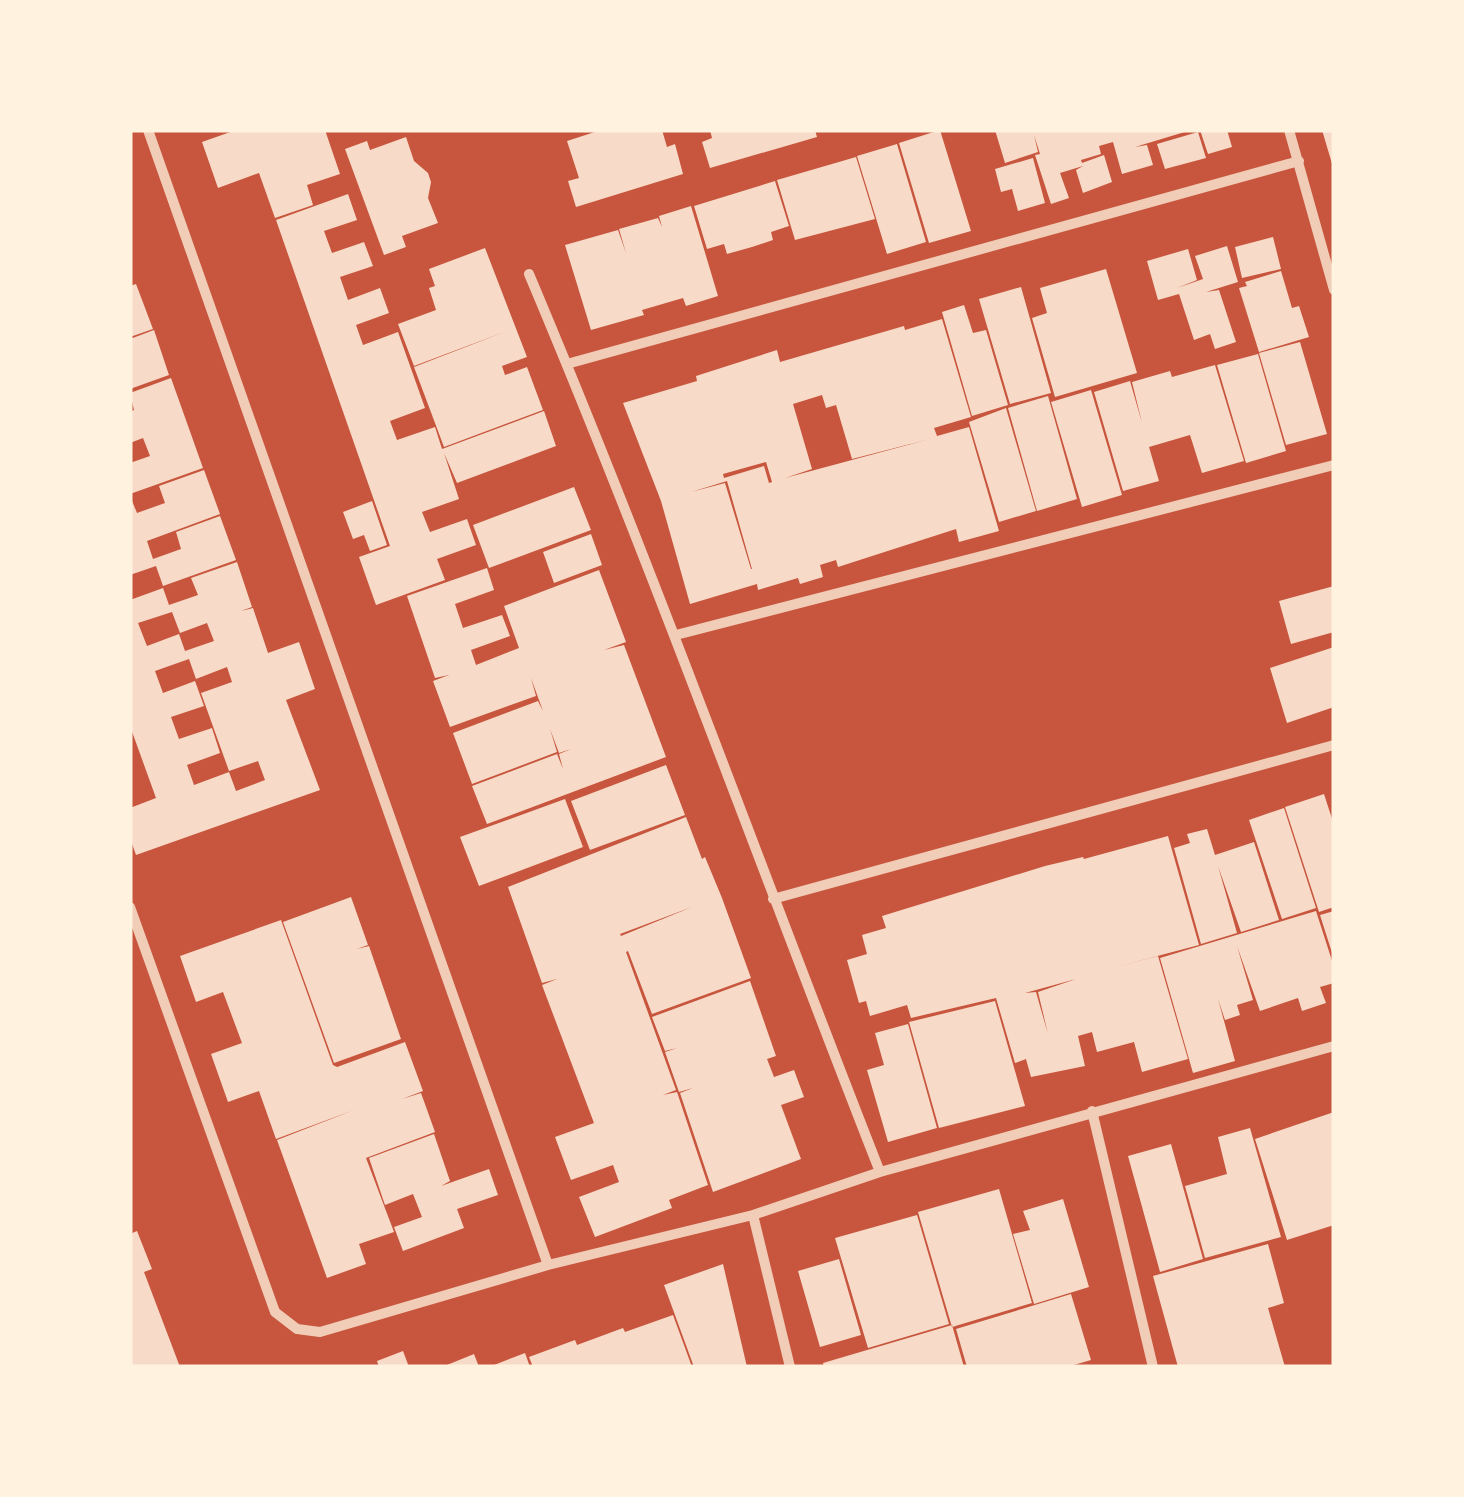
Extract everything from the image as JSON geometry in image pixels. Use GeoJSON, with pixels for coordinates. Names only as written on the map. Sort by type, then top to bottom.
{"type":"FeatureCollection","features":[{"type":"Feature","properties":{"kind":"street"},"geometry":{"type":"LineString","coordinates":[[148,130],[548,1264]]}},
{"type":"Feature","properties":{"kind":"street"},"geometry":{"type":"LineString","coordinates":[[1289,130],[1334,290]]}},
{"type":"Feature","properties":{"kind":"street"},"geometry":{"type":"LineString","coordinates":[[567,364],[1299,161]]}},
{"type":"Feature","properties":{"kind":"street"},"geometry":{"type":"LineString","coordinates":[[529,274],[676,635],[773,900],[880,1172]]}},
{"type":"Feature","properties":{"kind":"street"},"geometry":{"type":"LineString","coordinates":[[676,635],[1334,464]]}},
{"type":"Feature","properties":{"kind":"street"},"geometry":{"type":"LineString","coordinates":[[773,900],[1334,745]]}},
{"type":"Feature","properties":{"kind":"street"},"geometry":{"type":"LineString","coordinates":[[130,907],[275,1312],[298,1329],[320,1332],[548,1264],[753,1215],[880,1172],[1334,1046]]}},
{"type":"Feature","properties":{"kind":"street"},"geometry":{"type":"LineString","coordinates":[[1092,1111],[1154,1367]]}},
{"type":"Feature","properties":{"kind":"street"},"geometry":{"type":"LineString","coordinates":[[753,1215],[790,1367]]}},
{"type":"Feature","properties":{"kind":"building"},"geometry":{"type":"Polygon","coordinates":[[[236,130],[325,130],[340,174],[307,185],[313,205],[275,218],[259,173],[218,188],[202,142],[236,130]]]}},
{"type":"Feature","properties":{"kind":"building"},"geometry":{"type":"Polygon","coordinates":[[[601,130],[662,130],[667,147],[675,144],[683,174],[576,207],[568,181],[579,178],[567,141],[601,130]]]}},
{"type":"Feature","properties":{"kind":"building"},"geometry":{"type":"Polygon","coordinates":[[[710,130],[815,130],[817,137],[710,168],[702,142],[712,138],[710,130]]]}},
{"type":"Feature","properties":{"kind":"building"},"geometry":{"type":"Polygon","coordinates":[[[940,130],[971,231],[929,243],[899,143],[940,130]]]}},
{"type":"Feature","properties":{"kind":"building"},"geometry":{"type":"Polygon","coordinates":[[[995,130],[1188,131],[1135,147],[1147,145],[1153,165],[1122,174],[1113,142],[1099,146],[1101,154],[1081,160],[1082,163],[1104,155],[1112,182],[1083,193],[1076,170],[1083,166],[1060,173],[1069,198],[1051,204],[1035,155],[1040,154],[1034,135],[1038,152],[1005,163],[995,130]]]}},
{"type":"Feature","properties":{"kind":"building"},"geometry":{"type":"Polygon","coordinates":[[[1200,130],[1227,130],[1232,147],[1208,154],[1200,130]]]}},
{"type":"Feature","properties":{"kind":"building"},"geometry":{"type":"Polygon","coordinates":[[[1322,130],[1334,130],[1334,167],[1333,167],[1322,130]]]}},
{"type":"Feature","properties":{"kind":"building"},"geometry":{"type":"Polygon","coordinates":[[[1198,132],[1206,158],[1165,169],[1157,144],[1198,132]]]}},
{"type":"Feature","properties":{"kind":"building"},"geometry":{"type":"Polygon","coordinates":[[[406,137],[414,161],[428,173],[428,198],[438,223],[402,236],[406,247],[384,255],[345,149],[367,141],[370,150],[406,137]]]}},
{"type":"Feature","properties":{"kind":"building"},"geometry":{"type":"Polygon","coordinates":[[[897,144],[926,242],[887,254],[857,156],[897,144]]]}},
{"type":"Feature","properties":{"kind":"building"},"geometry":{"type":"Polygon","coordinates":[[[856,157],[875,219],[795,240],[777,180],[856,157]]]}},
{"type":"Feature","properties":{"kind":"building"},"geometry":{"type":"Polygon","coordinates":[[[1033,158],[1045,203],[1018,211],[1012,189],[1001,192],[995,169],[1033,158]]]}},
{"type":"Feature","properties":{"kind":"building"},"geometry":{"type":"Polygon","coordinates":[[[775,181],[789,226],[771,232],[773,240],[752,247],[727,254],[724,244],[707,249],[694,206],[775,181]]]}},
{"type":"Feature","properties":{"kind":"building"},"geometry":{"type":"Polygon","coordinates":[[[348,194],[357,220],[324,231],[332,253],[364,242],[373,266],[340,277],[348,300],[380,288],[389,313],[356,325],[363,345],[398,332],[425,408],[390,421],[397,440],[435,427],[442,449],[544,411],[556,446],[457,483],[444,453],[459,499],[422,512],[430,532],[467,519],[476,545],[437,559],[445,580],[376,605],[359,557],[390,546],[276,220],[348,194]]]}},
{"type":"Feature","properties":{"kind":"building"},"geometry":{"type":"Polygon","coordinates":[[[691,206],[718,296],[686,306],[683,298],[642,310],[644,315],[591,330],[565,245],[618,230],[626,253],[619,229],[658,218],[662,227],[659,216],[691,206]]]}},
{"type":"Feature","properties":{"kind":"building"},"geometry":{"type":"Polygon","coordinates":[[[1273,237],[1281,269],[1242,278],[1235,247],[1273,237]]]}},
{"type":"Feature","properties":{"kind":"building"},"geometry":{"type":"Polygon","coordinates":[[[1227,246],[1238,282],[1206,292],[1219,290],[1236,342],[1215,349],[1210,334],[1194,340],[1179,294],[1158,300],[1147,261],[1188,249],[1197,280],[1177,288],[1203,279],[1195,256],[1227,246]]]}},
{"type":"Feature","properties":{"kind":"building"},"geometry":{"type":"Polygon","coordinates":[[[485,248],[527,357],[502,366],[505,375],[527,367],[543,410],[444,447],[414,367],[507,331],[414,366],[398,324],[436,310],[429,288],[435,286],[429,269],[485,248]]]}},
{"type":"Feature","properties":{"kind":"building"},"geometry":{"type":"Polygon","coordinates":[[[1106,269],[1137,373],[1055,397],[1032,318],[1047,313],[1040,288],[1106,269]]]}},
{"type":"Feature","properties":{"kind":"building"},"geometry":{"type":"Polygon","coordinates":[[[1281,271],[1292,308],[1299,306],[1309,337],[1259,352],[1239,288],[1247,286],[1245,282],[1281,271]]]}},
{"type":"Feature","properties":{"kind":"building"},"geometry":{"type":"Polygon","coordinates":[[[136,284],[153,329],[130,337],[130,286],[136,284]]]}},
{"type":"Feature","properties":{"kind":"building"},"geometry":{"type":"Polygon","coordinates":[[[1021,287],[1051,393],[1010,404],[979,299],[1021,287]]]}},
{"type":"Feature","properties":{"kind":"building"},"geometry":{"type":"Polygon","coordinates":[[[964,305],[973,333],[986,330],[1008,405],[972,416],[942,312],[964,305]]]}},
{"type":"Feature","properties":{"kind":"building"},"geometry":{"type":"Polygon","coordinates":[[[942,319],[971,417],[934,428],[937,436],[969,427],[999,531],[959,542],[956,529],[838,567],[836,560],[820,565],[823,577],[800,584],[798,578],[758,590],[757,584],[690,604],[661,501],[623,403],[697,381],[696,376],[777,350],[780,362],[904,326],[905,330],[942,319]],[[822,395],[793,404],[812,469],[785,478],[930,439],[852,459],[836,405],[826,408],[822,395]],[[766,462],[723,474],[724,478],[764,466],[769,483],[772,482],[766,462]],[[727,481],[691,492],[725,483],[752,569],[727,481]]]}},
{"type":"Feature","properties":{"kind":"building"},"geometry":{"type":"Polygon","coordinates":[[[154,330],[169,375],[130,389],[130,339],[154,330]]]}},
{"type":"Feature","properties":{"kind":"building"},"geometry":{"type":"Polygon","coordinates":[[[1300,342],[1327,434],[1286,445],[1259,353],[1300,342]]]}},
{"type":"Feature","properties":{"kind":"building"},"geometry":{"type":"Polygon","coordinates":[[[1258,354],[1286,451],[1246,463],[1217,365],[1258,354]]]}},
{"type":"Feature","properties":{"kind":"building"},"geometry":{"type":"Polygon","coordinates":[[[1215,365],[1244,461],[1202,473],[1190,435],[1149,447],[1159,481],[1123,491],[1094,392],[1130,381],[1142,423],[1132,382],[1170,371],[1172,377],[1215,365]]]}},
{"type":"Feature","properties":{"kind":"building"},"geometry":{"type":"Polygon","coordinates":[[[171,378],[203,468],[130,494],[130,463],[150,456],[143,438],[130,443],[130,412],[134,410],[130,393],[171,378]]]}},
{"type":"Feature","properties":{"kind":"building"},"geometry":{"type":"Polygon","coordinates":[[[1091,390],[1122,495],[1082,507],[1051,402],[1091,390]]]}},
{"type":"Feature","properties":{"kind":"building"},"geometry":{"type":"Polygon","coordinates":[[[1048,396],[1077,499],[1037,511],[1008,408],[1048,396]]]}},
{"type":"Feature","properties":{"kind":"building"},"geometry":{"type":"Polygon","coordinates":[[[1006,408],[1036,511],[999,522],[969,422],[1006,408]]]}},
{"type":"Feature","properties":{"kind":"building"},"geometry":{"type":"Polygon","coordinates":[[[204,470],[220,514],[147,541],[153,559],[181,549],[176,532],[220,516],[236,560],[163,586],[156,566],[130,575],[130,496],[137,513],[165,503],[159,486],[204,470]]]}},
{"type":"Feature","properties":{"kind":"building"},"geometry":{"type":"Polygon","coordinates":[[[574,487],[591,530],[489,568],[473,525],[574,487]]]}},
{"type":"Feature","properties":{"kind":"building"},"geometry":{"type":"Polygon","coordinates":[[[372,501],[387,545],[370,551],[364,535],[353,539],[343,512],[372,501]]]}},
{"type":"Feature","properties":{"kind":"building"},"geometry":{"type":"Polygon","coordinates":[[[591,534],[602,565],[554,583],[543,552],[591,534]]]}},
{"type":"Feature","properties":{"kind":"building"},"geometry":{"type":"Polygon","coordinates":[[[237,562],[252,607],[241,611],[253,608],[268,653],[299,642],[315,689],[286,700],[320,790],[136,855],[130,838],[130,808],[156,798],[130,726],[130,600],[163,588],[169,605],[198,595],[191,578],[237,562]],[[172,612],[138,623],[147,646],[179,634],[185,651],[214,641],[207,623],[180,633],[172,612]],[[189,659],[155,671],[163,693],[195,681],[204,706],[171,717],[179,739],[212,728],[220,753],[187,765],[194,785],[229,772],[236,791],[265,780],[258,761],[229,771],[201,693],[232,682],[227,667],[196,679],[189,659]]]}},
{"type":"Feature","properties":{"kind":"building"},"geometry":{"type":"Polygon","coordinates":[[[487,568],[494,590],[455,604],[463,628],[502,615],[510,636],[471,650],[476,665],[519,648],[504,606],[599,570],[626,642],[604,650],[624,645],[666,757],[487,824],[472,786],[557,754],[563,769],[559,754],[571,749],[559,753],[550,729],[557,752],[472,784],[453,733],[538,701],[543,711],[531,678],[536,696],[450,727],[433,681],[449,675],[435,678],[407,596],[487,568]]]}},
{"type":"Feature","properties":{"kind":"building"},"geometry":{"type":"Polygon","coordinates":[[[1334,586],[1334,632],[1291,644],[1279,601],[1334,586]]]}},
{"type":"Feature","properties":{"kind":"building"},"geometry":{"type":"Polygon","coordinates":[[[1334,647],[1334,707],[1287,723],[1270,668],[1334,647]]]}},
{"type":"Feature","properties":{"kind":"building"},"geometry":{"type":"Polygon","coordinates":[[[666,765],[685,815],[590,850],[571,801],[666,765]]]}},
{"type":"Feature","properties":{"kind":"building"},"geometry":{"type":"Polygon","coordinates":[[[1324,794],[1334,825],[1334,907],[1319,912],[1285,807],[1324,794]]]}},
{"type":"Feature","properties":{"kind":"building"},"geometry":{"type":"Polygon","coordinates":[[[565,799],[583,847],[479,886],[460,837],[565,799]]]}},
{"type":"Feature","properties":{"kind":"building"},"geometry":{"type":"Polygon","coordinates":[[[1284,808],[1316,908],[1282,919],[1249,820],[1284,808]]]}},
{"type":"Feature","properties":{"kind":"building"},"geometry":{"type":"Polygon","coordinates":[[[686,817],[722,898],[751,978],[652,1014],[626,952],[676,1090],[663,1095],[677,1092],[708,1185],[669,1200],[672,1208],[595,1237],[579,1197],[619,1182],[613,1165],[571,1180],[555,1137],[594,1123],[542,985],[557,979],[542,983],[508,887],[686,817]],[[692,907],[620,934],[621,936],[692,907]]]}},
{"type":"Feature","properties":{"kind":"building"},"geometry":{"type":"Polygon","coordinates":[[[1207,829],[1215,855],[1254,842],[1279,920],[1241,932],[1218,866],[1237,933],[1201,944],[1174,848],[1190,843],[1187,834],[1207,829]]]}},
{"type":"Feature","properties":{"kind":"building"},"geometry":{"type":"Polygon","coordinates":[[[1168,836],[1199,945],[1112,968],[1158,956],[1188,1059],[1142,1072],[1134,1042],[1097,1052],[1092,1032],[1078,1036],[1085,1066],[1031,1077],[1026,1059],[1015,1063],[996,998],[911,1018],[907,1005],[870,1016],[866,1001],[859,1003],[847,960],[867,954],[862,935],[886,928],[882,916],[1045,866],[1168,836]],[[1076,979],[1025,993],[1036,992],[1048,1034],[1038,992],[1076,979]]]}},
{"type":"Feature","properties":{"kind":"building"},"geometry":{"type":"Polygon","coordinates":[[[351,897],[368,945],[357,949],[369,946],[401,1039],[334,1063],[283,922],[351,897]]]}},
{"type":"Feature","properties":{"kind":"building"},"geometry":{"type":"Polygon","coordinates":[[[1316,911],[1334,967],[1334,983],[1320,987],[1326,1003],[1302,1011],[1298,998],[1260,1011],[1237,946],[1253,1000],[1237,1005],[1240,1015],[1225,1020],[1218,999],[1235,1061],[1193,1073],[1160,958],[1316,911]]]}},
{"type":"Feature","properties":{"kind":"building"},"geometry":{"type":"Polygon","coordinates":[[[1334,911],[1334,956],[1333,956],[1320,915],[1334,911]]]}},
{"type":"Feature","properties":{"kind":"building"},"geometry":{"type":"Polygon","coordinates":[[[281,920],[333,1065],[337,1067],[405,1042],[423,1091],[402,1099],[421,1093],[435,1132],[366,1158],[394,1232],[359,1244],[366,1264],[327,1278],[277,1140],[354,1110],[276,1139],[259,1091],[228,1102],[211,1054],[242,1043],[223,992],[196,1002],[180,956],[281,920]]]}},
{"type":"Feature","properties":{"kind":"building"},"geometry":{"type":"Polygon","coordinates":[[[750,981],[776,1056],[767,1059],[774,1077],[794,1070],[804,1097],[781,1105],[801,1159],[713,1192],[680,1093],[693,1088],[679,1092],[665,1052],[677,1048],[665,1051],[652,1017],[750,981]]]}},
{"type":"Feature","properties":{"kind":"building"},"geometry":{"type":"Polygon","coordinates":[[[995,1001],[1025,1106],[939,1128],[909,1022],[995,1001]]]}},
{"type":"Feature","properties":{"kind":"building"},"geometry":{"type":"Polygon","coordinates":[[[908,1024],[937,1128],[888,1142],[867,1070],[884,1065],[875,1033],[908,1024]]]}},
{"type":"Feature","properties":{"kind":"building"},"geometry":{"type":"Polygon","coordinates":[[[1334,1112],[1334,1225],[1287,1240],[1255,1139],[1334,1112]]]}},
{"type":"Feature","properties":{"kind":"building"},"geometry":{"type":"Polygon","coordinates":[[[1250,1128],[1281,1237],[1205,1258],[1185,1186],[1227,1174],[1218,1137],[1250,1128]]]}},
{"type":"Feature","properties":{"kind":"building"},"geometry":{"type":"Polygon","coordinates":[[[434,1134],[450,1181],[441,1186],[489,1169],[498,1195],[457,1209],[464,1228],[403,1251],[394,1227],[422,1217],[413,1194],[385,1205],[369,1158],[434,1134]]]}},
{"type":"Feature","properties":{"kind":"building"},"geometry":{"type":"Polygon","coordinates":[[[1171,1144],[1203,1259],[1160,1272],[1128,1156],[1171,1144]]]}},
{"type":"Feature","properties":{"kind":"building"},"geometry":{"type":"Polygon","coordinates":[[[999,1189],[1032,1303],[952,1327],[918,1212],[999,1189]]]}},
{"type":"Feature","properties":{"kind":"building"},"geometry":{"type":"Polygon","coordinates":[[[1063,1199],[1089,1287],[1034,1304],[1013,1234],[1030,1230],[1023,1211],[1063,1199]]]}},
{"type":"Feature","properties":{"kind":"building"},"geometry":{"type":"Polygon","coordinates":[[[917,1215],[949,1324],[868,1348],[835,1238],[917,1215]]]}},
{"type":"Feature","properties":{"kind":"building"},"geometry":{"type":"Polygon","coordinates":[[[137,1231],[152,1269],[144,1272],[180,1367],[130,1367],[130,1234],[137,1231]]]}},
{"type":"Feature","properties":{"kind":"building"},"geometry":{"type":"Polygon","coordinates":[[[1268,1244],[1284,1303],[1268,1308],[1285,1367],[1178,1367],[1153,1276],[1268,1244]]]}},
{"type":"Feature","properties":{"kind":"building"},"geometry":{"type":"Polygon","coordinates":[[[839,1259],[861,1335],[820,1347],[798,1271],[839,1259]]]}},
{"type":"Feature","properties":{"kind":"building"},"geometry":{"type":"Polygon","coordinates":[[[723,1264],[747,1367],[694,1367],[664,1285],[723,1264]]]}},
{"type":"Feature","properties":{"kind":"building"},"geometry":{"type":"Polygon","coordinates":[[[1071,1294],[1091,1360],[1067,1367],[967,1367],[956,1329],[1071,1294]]]}},
{"type":"Feature","properties":{"kind":"building"},"geometry":{"type":"Polygon","coordinates":[[[673,1315],[692,1367],[533,1367],[529,1357],[575,1340],[577,1345],[673,1315]]]}},
{"type":"Feature","properties":{"kind":"building"},"geometry":{"type":"Polygon","coordinates":[[[952,1325],[964,1367],[824,1367],[823,1363],[952,1325]]]}},
{"type":"Feature","properties":{"kind":"building"},"geometry":{"type":"Polygon","coordinates":[[[403,1351],[409,1367],[379,1367],[377,1361],[403,1351]]]}},
{"type":"Feature","properties":{"kind":"building"},"geometry":{"type":"Polygon","coordinates":[[[525,1353],[530,1367],[489,1367],[525,1353]]]}},
{"type":"Feature","properties":{"kind":"building"},"geometry":{"type":"Polygon","coordinates":[[[474,1354],[479,1367],[442,1367],[474,1354]]]}}]}
